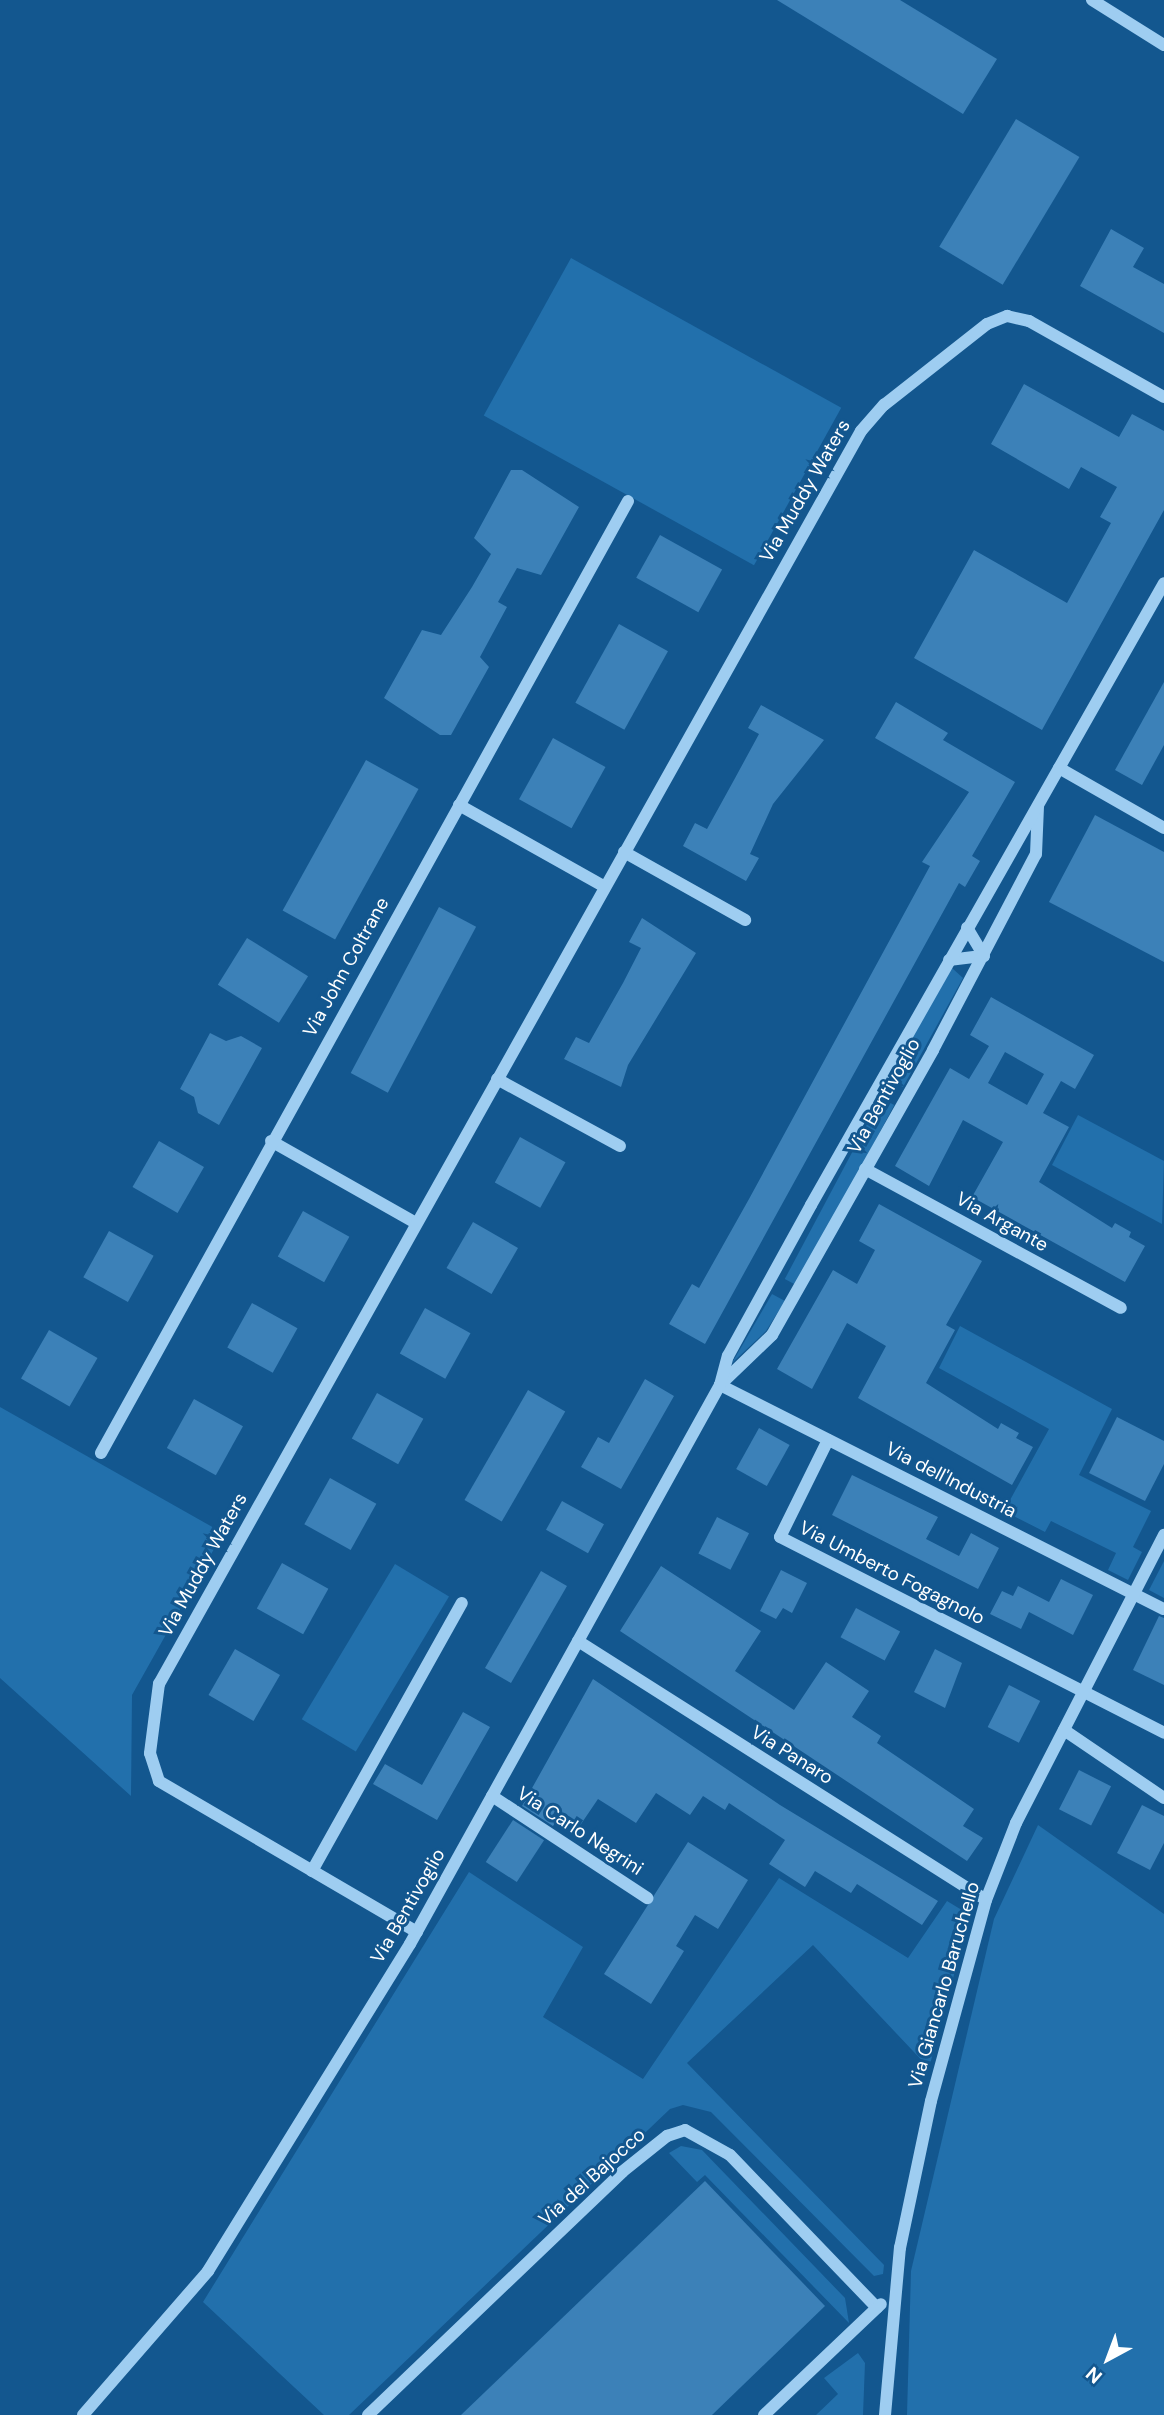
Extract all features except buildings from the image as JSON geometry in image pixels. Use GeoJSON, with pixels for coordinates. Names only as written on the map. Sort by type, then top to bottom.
{"type":"FeatureCollection","features":[{"type":"Feature","properties":{"kind":"street"},"geometry":{"type":"LineString","coordinates":[[1092,0],[1164,45]]}},
{"type":"Feature","properties":{"kind":"street","name":"Via Muddy Waters"},"geometry":{"type":"LineString","coordinates":[[417,1932],[159,1781],[150,1753],[154,1703],[416,1223],[848,453],[884,405],[987,324],[1007,316],[1029,321],[1164,397]]}},
{"type":"Feature","properties":{"kind":"street","name":"Via John Coltrane"},"geometry":{"type":"LineString","coordinates":[[101,1453],[628,502]]}},
{"type":"Feature","properties":{"kind":"street","name":"Via Bentivoglio"},"geometry":{"type":"LineString","coordinates":[[83,2415],[208,2271],[417,1932],[720,1385],[728,1356],[1164,583]]}},
{"type":"Feature","properties":{"kind":"street"},"geometry":{"type":"LineString","coordinates":[[1059,768],[1164,828]]}},
{"type":"Feature","properties":{"kind":"street"},"geometry":{"type":"LineString","coordinates":[[459,805],[605,887]]}},
{"type":"Feature","properties":{"kind":"street","name":"Via Bentivoglio"},"geometry":{"type":"LineString","coordinates":[[720,1385],[772,1335],[984,956],[1036,854],[1038,805]]}},
{"type":"Feature","properties":{"kind":"street"},"geometry":{"type":"LineString","coordinates":[[624,852],[745,920]]}},
{"type":"Feature","properties":{"kind":"street"},"geometry":{"type":"LineString","coordinates":[[949,960],[984,956],[967,928]]}},
{"type":"Feature","properties":{"kind":"street"},"geometry":{"type":"LineString","coordinates":[[497,1079],[620,1146]]}},
{"type":"Feature","properties":{"kind":"street"},"geometry":{"type":"LineString","coordinates":[[271,1142],[416,1223]]}},
{"type":"Feature","properties":{"kind":"street","name":"Via Argante"},"geometry":{"type":"LineString","coordinates":[[865,1169],[1121,1308]]}},
{"type":"Feature","properties":{"kind":"street","name":"Via dell'Industria"},"geometry":{"type":"LineString","coordinates":[[720,1385],[1164,1609]]}},
{"type":"Feature","properties":{"kind":"street","name":"Via Umberto Fogagnolo"},"geometry":{"type":"LineString","coordinates":[[828,1440],[780,1537],[1083,1692]]}},
{"type":"Feature","properties":{"kind":"street","name":"Via Giancarlo Baruchello"},"geometry":{"type":"LineString","coordinates":[[885,2415],[893,2292],[931,2101],[986,1900],[1016,1823],[1164,1535]]}},
{"type":"Feature","properties":{"kind":"street"},"geometry":{"type":"LineString","coordinates":[[312,1871],[462,1603]]}},
{"type":"Feature","properties":{"kind":"street","name":"Via Panaro"},"geometry":{"type":"LineString","coordinates":[[578,1642],[986,1900]]}},
{"type":"Feature","properties":{"kind":"street"},"geometry":{"type":"LineString","coordinates":[[1083,1692],[1164,1733]]}},
{"type":"Feature","properties":{"kind":"street"},"geometry":{"type":"LineString","coordinates":[[1064,1730],[1164,1798]]}},
{"type":"Feature","properties":{"kind":"street","name":"Via Carlo Negrini"},"geometry":{"type":"LineString","coordinates":[[492,1796],[648,1898]]}},
{"type":"Feature","properties":{"kind":"street","name":"Via del Bajocco"},"geometry":{"type":"LineString","coordinates":[[368,2415],[622,2172],[667,2136],[685,2130],[730,2155],[877,2308]]}},
{"type":"Feature","properties":{"kind":"street"},"geometry":{"type":"LineString","coordinates":[[764,2415],[893,2292]]}},
{"type":"Feature","properties":{"kind":"shaded area"},"geometry":{"type":"Polygon","coordinates":[[[571,258],[841,408],[754,565],[484,415],[571,258]]]}},
{"type":"Feature","properties":{"kind":"shaded area"},"geometry":{"type":"Polygon","coordinates":[[[952,968],[963,978],[903,1087],[888,1079],[952,968]]]}},
{"type":"Feature","properties":{"kind":"shaded area"},"geometry":{"type":"Polygon","coordinates":[[[881,1098],[894,1105],[798,1286],[785,1279],[881,1098]]]}},
{"type":"Feature","properties":{"kind":"shaded area"},"geometry":{"type":"Polygon","coordinates":[[[1078,1115],[1164,1161],[1162,1224],[1052,1165],[1078,1115]]]}},
{"type":"Feature","properties":{"kind":"shaded area"},"geometry":{"type":"Polygon","coordinates":[[[772,1294],[785,1301],[766,1331],[732,1363],[772,1294]]]}},
{"type":"Feature","properties":{"kind":"shaded area"},"geometry":{"type":"Polygon","coordinates":[[[960,1326],[1112,1409],[1079,1475],[1151,1511],[1133,1547],[1142,1552],[1128,1580],[1108,1570],[1116,1553],[1051,1521],[1045,1532],[1004,1511],[1049,1429],[939,1368],[960,1326]]]}},
{"type":"Feature","properties":{"kind":"shaded area"},"geometry":{"type":"Polygon","coordinates":[[[0,1407],[223,1533],[132,1695],[131,1796],[0,1678],[0,1407]]]}},
{"type":"Feature","properties":{"kind":"shaded area"},"geometry":{"type":"Polygon","coordinates":[[[1164,1561],[1164,1598],[1149,1590],[1164,1561]]]}},
{"type":"Feature","properties":{"kind":"shaded area"},"geometry":{"type":"Polygon","coordinates":[[[395,1564],[449,1596],[356,1752],[302,1719],[395,1564]]]}},
{"type":"Feature","properties":{"kind":"shaded area"},"geometry":{"type":"Polygon","coordinates":[[[1038,1825],[1164,1914],[1164,2415],[907,2415],[911,2271],[994,1919],[1038,1825]]]}},
{"type":"Feature","properties":{"kind":"shaded area"},"geometry":{"type":"Polygon","coordinates":[[[469,1872],[583,1947],[543,2017],[643,2079],[779,1878],[908,1958],[947,1901],[970,1915],[929,2068],[813,1945],[687,2063],[884,2265],[883,2274],[874,2276],[711,2112],[683,2105],[670,2109],[349,2415],[324,2415],[203,2302],[469,1872]]]}},
{"type":"Feature","properties":{"kind":"shaded area"},"geometry":{"type":"Polygon","coordinates":[[[681,2146],[702,2150],[845,2298],[849,2323],[705,2175],[697,2182],[669,2153],[681,2146]]]}},
{"type":"Feature","properties":{"kind":"shaded area"},"geometry":{"type":"Polygon","coordinates":[[[858,2353],[865,2363],[863,2415],[816,2415],[838,2394],[824,2378],[858,2353]]]}}]}
